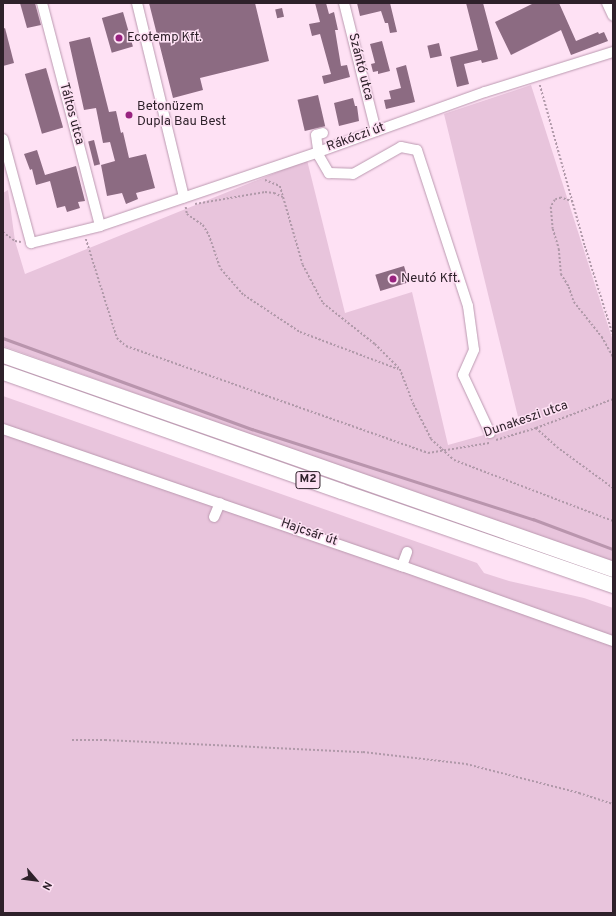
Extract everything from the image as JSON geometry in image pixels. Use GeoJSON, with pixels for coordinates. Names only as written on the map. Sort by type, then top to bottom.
{"type":"FeatureCollection","features":[{"type":"Feature","properties":{"kind":"highway","name":"M2"},"geometry":{"type":"LineString","coordinates":[[3,355],[613,569]]}},
{"type":"Feature","properties":{"kind":"highway","name":"M2"},"geometry":{"type":"LineString","coordinates":[[3,372],[613,585]]}},
{"type":"Feature","properties":{"kind":"street","name":"Táltos utca"},"geometry":{"type":"LineString","coordinates":[[42,3],[100,226]]}},
{"type":"Feature","properties":{"kind":"street"},"geometry":{"type":"LineString","coordinates":[[137,3],[185,200]]}},
{"type":"Feature","properties":{"kind":"street","name":"Szántó utca"},"geometry":{"type":"LineString","coordinates":[[344,3],[376,131]]}},
{"type":"Feature","properties":{"kind":"street"},"geometry":{"type":"LineString","coordinates":[[607,3],[613,16]]}},
{"type":"Feature","properties":{"kind":"street","name":"Rákóczi út"},"geometry":{"type":"LineString","coordinates":[[31,243],[100,226],[185,200],[250,175],[538,74],[613,52]]}},
{"type":"Feature","properties":{"kind":"street"},"geometry":{"type":"LineString","coordinates":[[323,133],[316,135],[319,144],[318,152],[329,173],[353,174],[401,147],[417,150],[468,306],[474,350],[463,375],[490,433]]}},
{"type":"Feature","properties":{"kind":"street"},"geometry":{"type":"LineString","coordinates":[[3,139],[31,243]]}},
{"type":"Feature","properties":{"kind":"street","name":"Hajcsár út"},"geometry":{"type":"LineString","coordinates":[[3,429],[402,566],[613,641]]}},
{"type":"Feature","properties":{"kind":"street"},"geometry":{"type":"LineString","coordinates":[[214,517],[220,503]]}},
{"type":"Feature","properties":{"kind":"street"},"geometry":{"type":"LineString","coordinates":[[402,566],[407,552]]}},
{"type":"Feature","properties":{"kind":"path"},"geometry":{"type":"LineString","coordinates":[[538,74],[570,194],[613,335]]}},
{"type":"Feature","properties":{"kind":"path"},"geometry":{"type":"LineString","coordinates":[[250,175],[280,186],[303,264],[323,303],[342,320],[375,344],[400,369],[414,405],[431,438],[442,449],[454,460],[613,521]]}},
{"type":"Feature","properties":{"kind":"path"},"geometry":{"type":"LineString","coordinates":[[185,200],[192,205],[265,192],[274,193],[284,197]]}},
{"type":"Feature","properties":{"kind":"path"},"geometry":{"type":"LineString","coordinates":[[573,202],[561,198],[555,200],[551,207],[553,229],[559,248],[561,274],[569,287],[574,302],[602,337],[613,358]]}},
{"type":"Feature","properties":{"kind":"path"},"geometry":{"type":"LineString","coordinates":[[185,200],[187,214],[203,225],[209,235],[222,269],[244,295],[300,332],[400,369]]}},
{"type":"Feature","properties":{"kind":"path","name":"Dunakeszi utca"},"geometry":{"type":"LineString","coordinates":[[83,230],[117,338],[126,346],[428,453],[442,449],[480,445],[536,428],[613,399]]}},
{"type":"Feature","properties":{"kind":"path"},"geometry":{"type":"LineString","coordinates":[[3,232],[15,241],[31,243]]}},
{"type":"Feature","properties":{"kind":"path"},"geometry":{"type":"LineString","coordinates":[[536,428],[557,446],[613,488]]}},
{"type":"Feature","properties":{"kind":"path"},"geometry":{"type":"LineString","coordinates":[[72,740],[105,740],[363,752],[442,761],[474,766],[579,793],[613,804]]}},
{"type":"Feature","properties":{"kind":"shaded area"},"geometry":{"type":"Polygon","coordinates":[[[531,85],[613,341],[613,564],[3,346],[3,193],[8,190],[15,241],[25,274],[307,160],[345,313],[412,292],[448,445],[520,425],[444,114],[531,85]]]}},
{"type":"Feature","properties":{"kind":"shaded area"},"geometry":{"type":"Polygon","coordinates":[[[3,396],[477,563],[484,573],[509,581],[584,598],[613,608],[613,913],[3,913],[3,396]]]}},
{"type":"Feature","properties":{"kind":"building"},"geometry":{"type":"Polygon","coordinates":[[[20,3],[35,3],[41,25],[27,28],[20,3]]]}},
{"type":"Feature","properties":{"kind":"building"},"geometry":{"type":"Polygon","coordinates":[[[149,3],[255,3],[269,61],[200,78],[203,90],[173,98],[149,3]]]}},
{"type":"Feature","properties":{"kind":"building"},"geometry":{"type":"Polygon","coordinates":[[[315,3],[326,3],[329,14],[334,12],[338,30],[335,30],[341,66],[347,65],[350,77],[324,84],[322,76],[331,74],[320,34],[312,36],[309,24],[320,22],[315,3]]]}},
{"type":"Feature","properties":{"kind":"building"},"geometry":{"type":"Polygon","coordinates":[[[357,3],[390,3],[397,32],[390,33],[388,23],[385,23],[381,11],[360,16],[357,3]]]}},
{"type":"Feature","properties":{"kind":"building"},"geometry":{"type":"Polygon","coordinates":[[[466,3],[483,3],[498,59],[482,63],[481,60],[464,64],[469,84],[457,87],[450,57],[478,50],[466,3]]]}},
{"type":"Feature","properties":{"kind":"building"},"geometry":{"type":"Polygon","coordinates":[[[534,3],[559,3],[576,41],[598,32],[599,34],[604,32],[608,41],[571,55],[561,30],[511,55],[495,22],[534,3]]]}},
{"type":"Feature","properties":{"kind":"building"},"geometry":{"type":"Polygon","coordinates":[[[282,8],[284,17],[277,18],[275,10],[282,8]]]}},
{"type":"Feature","properties":{"kind":"building"},"geometry":{"type":"Polygon","coordinates":[[[123,12],[133,47],[112,53],[102,18],[123,12]]]}},
{"type":"Feature","properties":{"kind":"building"},"geometry":{"type":"Polygon","coordinates":[[[5,28],[14,63],[3,66],[3,29],[5,28]]]}},
{"type":"Feature","properties":{"kind":"building"},"geometry":{"type":"Polygon","coordinates":[[[90,37],[109,112],[116,111],[129,158],[146,154],[155,188],[136,193],[138,199],[126,204],[122,193],[107,196],[101,165],[115,161],[110,142],[103,143],[96,108],[84,110],[69,42],[90,37]]]}},
{"type":"Feature","properties":{"kind":"building"},"geometry":{"type":"Polygon","coordinates":[[[382,41],[390,71],[378,74],[378,71],[373,72],[371,64],[375,63],[370,44],[382,41]]]}},
{"type":"Feature","properties":{"kind":"building"},"geometry":{"type":"Polygon","coordinates":[[[439,43],[442,56],[430,58],[427,46],[439,43]]]}},
{"type":"Feature","properties":{"kind":"building"},"geometry":{"type":"Polygon","coordinates":[[[406,65],[415,102],[386,109],[384,100],[391,99],[389,91],[401,88],[396,68],[406,65]]]}},
{"type":"Feature","properties":{"kind":"building"},"geometry":{"type":"Polygon","coordinates":[[[46,68],[63,128],[42,134],[25,74],[46,68]]]}},
{"type":"Feature","properties":{"kind":"building"},"geometry":{"type":"Polygon","coordinates":[[[318,95],[325,126],[305,131],[298,100],[318,95]]]}},
{"type":"Feature","properties":{"kind":"building"},"geometry":{"type":"Polygon","coordinates":[[[353,98],[355,106],[357,106],[359,121],[339,126],[334,103],[353,98]]]}},
{"type":"Feature","properties":{"kind":"building"},"geometry":{"type":"Polygon","coordinates":[[[94,140],[100,164],[94,166],[88,141],[94,140]]]}},
{"type":"Feature","properties":{"kind":"building"},"geometry":{"type":"Polygon","coordinates":[[[37,150],[45,175],[76,166],[85,201],[78,202],[80,208],[67,212],[65,206],[57,208],[50,181],[36,185],[32,169],[30,170],[24,154],[37,150]]]}},
{"type":"Feature","properties":{"kind":"building","name":"Neutó Kft."},"geometry":{"type":"Polygon","coordinates":[[[404,266],[409,282],[380,291],[375,275],[404,266]]]}},
{"type":"Feature","properties":{"kind":"waterway"},"geometry":{"type":"LineString","coordinates":[[3,338],[252,429],[533,519],[613,549]]}},
{"type":"Feature","properties":{"kind":"place","name":"Ecotemp Kft."},"geometry":{"type":"Point","coordinates":[119,38]}},
{"type":"Feature","properties":{"kind":"place","name":"Betonüzem Dupla Bau Best"},"geometry":{"type":"Point","coordinates":[129,115]}},
{"type":"Feature","properties":{"kind":"place","name":"Neutó Kft."},"geometry":{"type":"Point","coordinates":[393,279]}}]}
